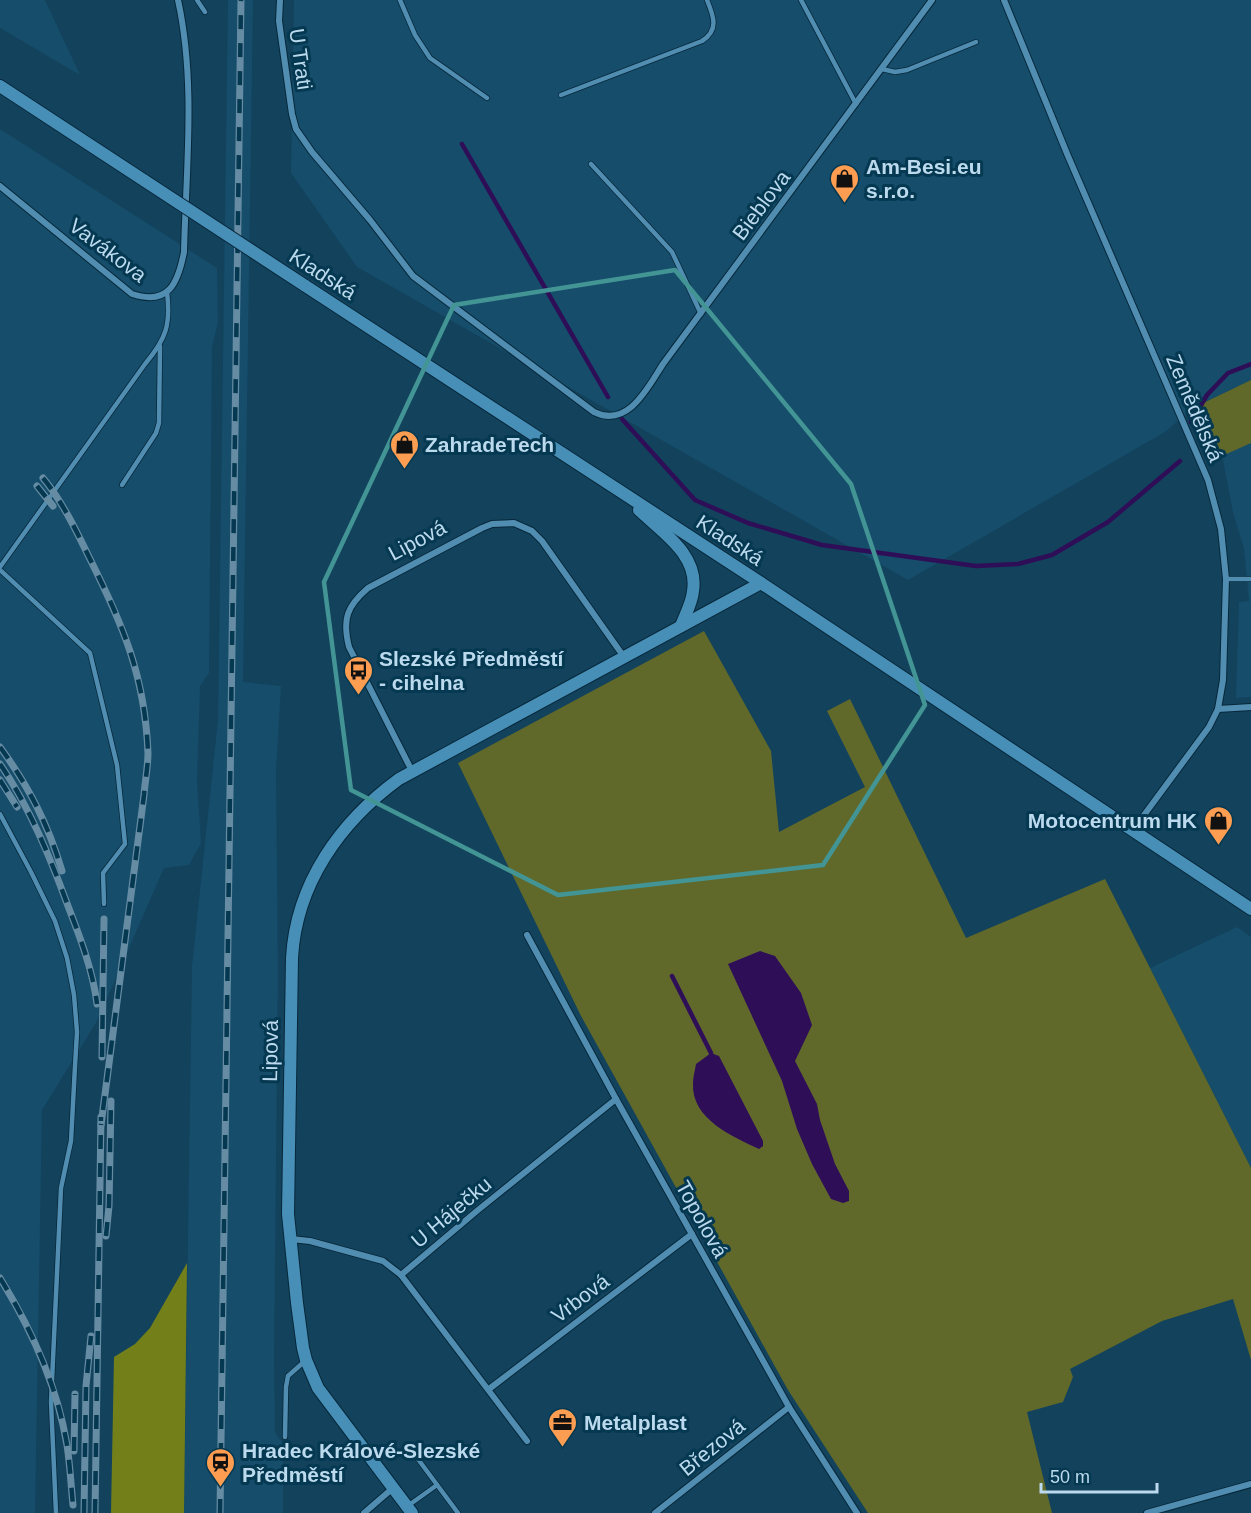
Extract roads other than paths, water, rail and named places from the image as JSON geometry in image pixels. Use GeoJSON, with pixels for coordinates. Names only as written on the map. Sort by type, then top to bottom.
{"type":"FeatureCollection","features":[{"type":"Feature","properties":{"kind":"main road","name":"Kladská"},"geometry":{"type":"LineString","coordinates":[[0,86],[761,583],[1251,909]]}},
{"type":"Feature","properties":{"kind":"main road"},"geometry":{"type":"LineString","coordinates":[[615,488],[688,559],[692,566],[694,590],[681,626]]}},
{"type":"Feature","properties":{"kind":"main road","name":"Lipová"},"geometry":{"type":"LineString","coordinates":[[410,1510],[326,1400],[311,1375],[301,1336],[290,1239],[288,1190],[292,945],[298,915],[315,872],[335,840],[385,789],[412,771],[761,583]]}},
{"type":"Feature","properties":{"kind":"street","name":"Vavákova"},"geometry":{"type":"LineString","coordinates":[[0,186],[132,294],[159,296],[174,285],[181,269],[184,252],[189,93],[187,54],[178,0]]}},
{"type":"Feature","properties":{"kind":"street","name":"U Trati"},"geometry":{"type":"LineString","coordinates":[[280,0],[279,21],[293,122],[312,152],[370,220],[413,276],[594,412],[607,416]]}},
{"type":"Feature","properties":{"kind":"street","name":"Bieblova"},"geometry":{"type":"LineString","coordinates":[[607,416],[624,411],[644,396],[663,364],[932,0]]}},
{"type":"Feature","properties":{"kind":"street","name":"Zemědělská"},"geometry":{"type":"LineString","coordinates":[[1004,0],[1073,167],[1208,480],[1221,529],[1226,579],[1223,680],[1218,709],[1209,727],[1133,830]]}},
{"type":"Feature","properties":{"kind":"street","name":"Lipová"},"geometry":{"type":"LineString","coordinates":[[412,771],[349,647],[346,634],[347,613],[357,598],[368,588],[482,528],[492,524],[514,523],[524,526],[542,541],[624,657]]}},
{"type":"Feature","properties":{"kind":"street"},"geometry":{"type":"LineString","coordinates":[[1218,709],[1251,707]]}},
{"type":"Feature","properties":{"kind":"street","name":"Topolová"},"geometry":{"type":"LineString","coordinates":[[527,934],[616,1099],[789,1407],[858,1513]]}},
{"type":"Feature","properties":{"kind":"street","name":"U Háječku"},"geometry":{"type":"LineString","coordinates":[[290,1239],[310,1241],[383,1261],[401,1275],[616,1099]]}},
{"type":"Feature","properties":{"kind":"street","name":"Vrbová"},"geometry":{"type":"LineString","coordinates":[[489,1389],[692,1234]]}},
{"type":"Feature","properties":{"kind":"street"},"geometry":{"type":"LineString","coordinates":[[401,1275],[528,1441]]}},
{"type":"Feature","properties":{"kind":"street","name":"Březová"},"geometry":{"type":"LineString","coordinates":[[655,1513],[789,1407]]}},
{"type":"Feature","properties":{"kind":"street"},"geometry":{"type":"LineString","coordinates":[[1148,1513],[1251,1484]]}},
{"type":"Feature","properties":{"kind":"street"},"geometry":{"type":"LineString","coordinates":[[364,1513],[393,1488]]}},
{"type":"Feature","properties":{"kind":"lane"},"geometry":{"type":"LineString","coordinates":[[197,0],[205,12]]}},
{"type":"Feature","properties":{"kind":"lane"},"geometry":{"type":"LineString","coordinates":[[400,0],[415,35],[430,58],[487,98]]}},
{"type":"Feature","properties":{"kind":"lane"},"geometry":{"type":"LineString","coordinates":[[561,95],[702,41],[714,29],[715,22],[707,0]]}},
{"type":"Feature","properties":{"kind":"lane"},"geometry":{"type":"LineString","coordinates":[[801,0],[856,104]]}},
{"type":"Feature","properties":{"kind":"lane"},"geometry":{"type":"LineString","coordinates":[[882,69],[895,72],[907,70],[976,42]]}},
{"type":"Feature","properties":{"kind":"lane"},"geometry":{"type":"LineString","coordinates":[[591,164],[672,252],[701,314]]}},
{"type":"Feature","properties":{"kind":"lane"},"geometry":{"type":"LineString","coordinates":[[104,904],[103,873],[125,844],[117,765],[90,653],[0,568],[160,346],[169,322],[167,292]]}},
{"type":"Feature","properties":{"kind":"lane"},"geometry":{"type":"LineString","coordinates":[[122,485],[156,433],[159,423],[160,346]]}},
{"type":"Feature","properties":{"kind":"lane"},"geometry":{"type":"LineString","coordinates":[[1226,579],[1251,579]]}},
{"type":"Feature","properties":{"kind":"lane"},"geometry":{"type":"LineString","coordinates":[[0,814],[32,872],[55,921],[67,958],[74,995],[77,1032],[71,1141],[61,1188],[51,1402],[56,1513]]}},
{"type":"Feature","properties":{"kind":"lane"},"geometry":{"type":"LineString","coordinates":[[285,1437],[288,1376],[306,1360]]}},
{"type":"Feature","properties":{"kind":"lane"},"geometry":{"type":"LineString","coordinates":[[409,1448],[458,1513]]}},
{"type":"Feature","properties":{"kind":"lane"},"geometry":{"type":"LineString","coordinates":[[410,1510],[437,1485]]}},
{"type":"Feature","properties":{"kind":"waterway"},"geometry":{"type":"LineString","coordinates":[[462,144],[608,397]]}},
{"type":"Feature","properties":{"kind":"waterway"},"geometry":{"type":"LineString","coordinates":[[1191,422],[1207,395],[1228,373],[1251,364]]}},
{"type":"Feature","properties":{"kind":"waterway"},"geometry":{"type":"LineString","coordinates":[[622,419],[695,500],[748,523],[822,545],[976,566],[1018,564],[1052,555],[1108,522],[1180,461]]}},
{"type":"Feature","properties":{"kind":"waterway"},"geometry":{"type":"LineString","coordinates":[[672,976],[711,1053]]}},
{"type":"Feature","properties":{"kind":"railway"},"geometry":{"type":"LineString","coordinates":[[220,1513],[241,0]]}},
{"type":"Feature","properties":{"kind":"railway"},"geometry":{"type":"LineString","coordinates":[[43,478],[74,526],[112,605],[137,675],[146,725],[147,769],[101,1125]]}},
{"type":"Feature","properties":{"kind":"railway"},"geometry":{"type":"LineString","coordinates":[[37,486],[53,506]]}},
{"type":"Feature","properties":{"kind":"railway"},"geometry":{"type":"LineString","coordinates":[[0,747],[37,806],[62,871]]}},
{"type":"Feature","properties":{"kind":"railway"},"geometry":{"type":"LineString","coordinates":[[0,764],[30,815],[54,869],[86,954],[97,1004]]}},
{"type":"Feature","properties":{"kind":"railway"},"geometry":{"type":"LineString","coordinates":[[0,780],[17,807]]}},
{"type":"Feature","properties":{"kind":"railway"},"geometry":{"type":"LineString","coordinates":[[102,1057],[104,919]]}},
{"type":"Feature","properties":{"kind":"railway"},"geometry":{"type":"LineString","coordinates":[[106,1236],[109,1206],[111,1101]]}},
{"type":"Feature","properties":{"kind":"railway"},"geometry":{"type":"LineString","coordinates":[[95,1513],[101,1117]]}},
{"type":"Feature","properties":{"kind":"railway"},"geometry":{"type":"LineString","coordinates":[[0,1278],[33,1338],[57,1401],[67,1445],[73,1505]]}},
{"type":"Feature","properties":{"kind":"railway"},"geometry":{"type":"LineString","coordinates":[[84,1513],[86,1386],[91,1336]]}},
{"type":"Feature","properties":{"kind":"railway"},"geometry":{"type":"LineString","coordinates":[[74,1451],[75,1394]]}},
{"type":"Feature","properties":{"kind":"place","name":"Am-Besi.eu s.r.o."},"geometry":{"type":"Point","coordinates":[845,204]}},
{"type":"Feature","properties":{"kind":"place","name":"ZahradeTech"},"geometry":{"type":"Point","coordinates":[404,470]}},
{"type":"Feature","properties":{"kind":"place","name":"Slezské Předměstí - cihelna"},"geometry":{"type":"Point","coordinates":[358,696]}},
{"type":"Feature","properties":{"kind":"place","name":"Motocentrum HK"},"geometry":{"type":"Point","coordinates":[1218,846]}},
{"type":"Feature","properties":{"kind":"place","name":"Metalplast"},"geometry":{"type":"Point","coordinates":[563,1448]}},
{"type":"Feature","properties":{"kind":"place","name":"Hradec Králové-Slezské Předměstí"},"geometry":{"type":"Point","coordinates":[221,1488]}}]}
